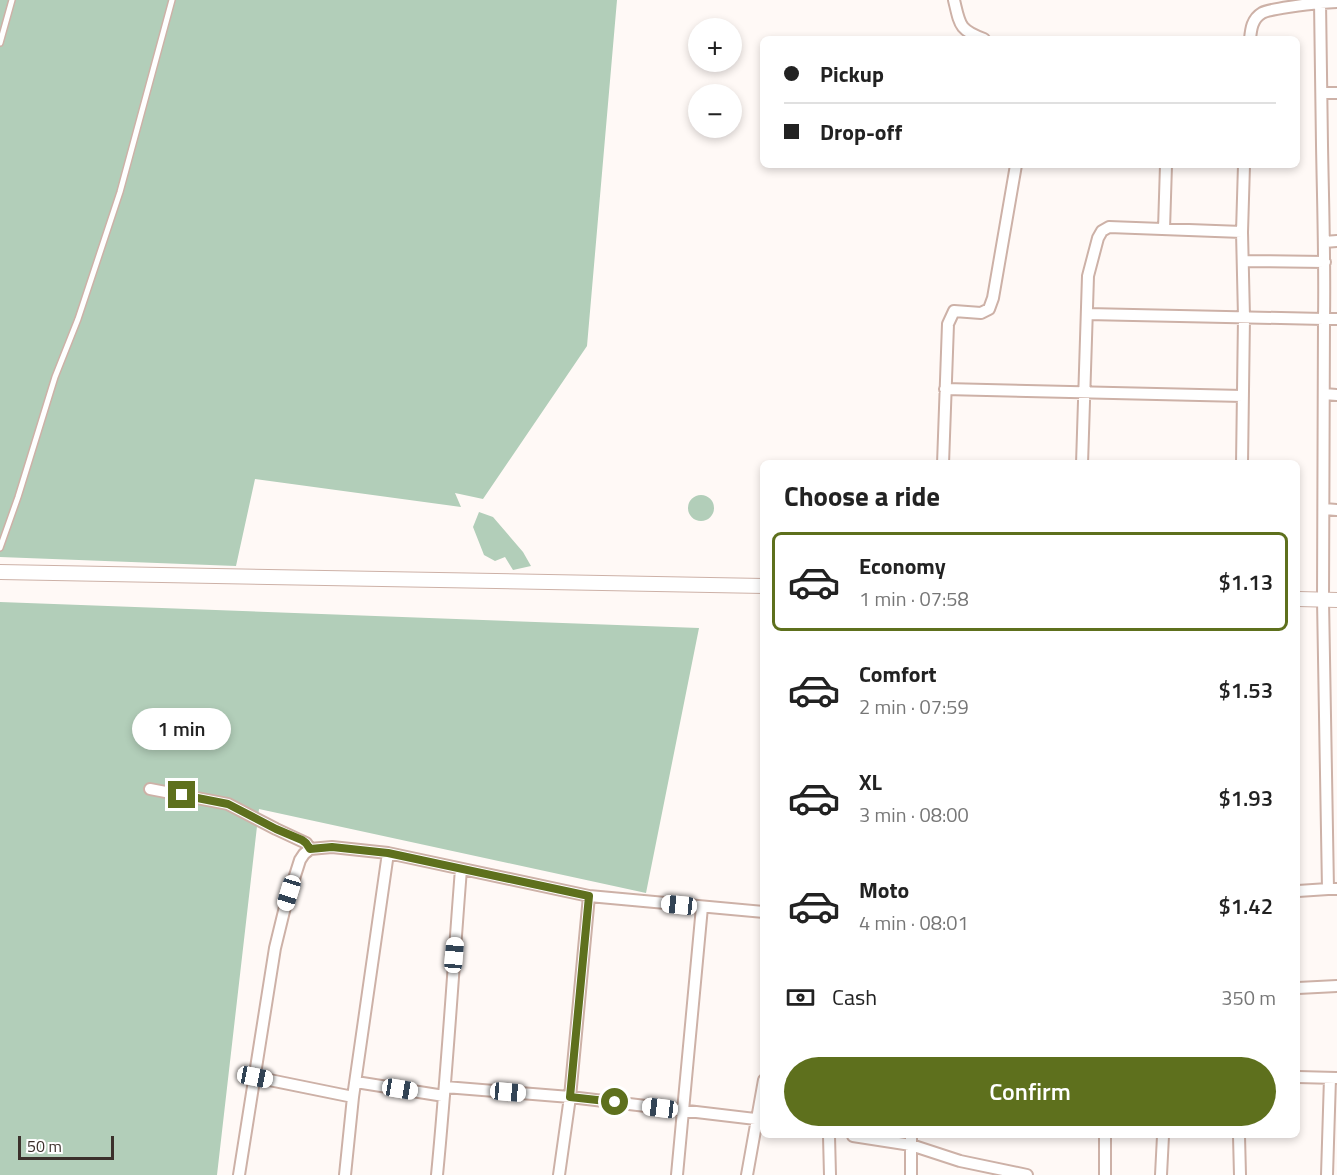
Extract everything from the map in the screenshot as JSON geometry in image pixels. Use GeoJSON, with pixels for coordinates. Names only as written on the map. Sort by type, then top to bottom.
{"type":"FeatureCollection","features":[{"type":"Feature","properties":{"kind":"street"},"geometry":{"type":"LineString","coordinates":[[954,0],[959,22],[965,31],[977,36]]}},
{"type":"Feature","properties":{"kind":"street"},"geometry":{"type":"LineString","coordinates":[[1300,891],[1332,889],[1330,600],[1323,509],[1325,262],[1320,1]]}},
{"type":"Feature","properties":{"kind":"street"},"geometry":{"type":"LineString","coordinates":[[1250,36],[1255,19],[1263,12],[1320,1],[1337,2]]}},
{"type":"Feature","properties":{"kind":"street"},"geometry":{"type":"LineString","coordinates":[[1322,93],[1337,93]]}},
{"type":"Feature","properties":{"kind":"street"},"geometry":{"type":"LineString","coordinates":[[943,460],[948,324],[954,311],[981,313],[989,309],[993,298],[1015,168]]}},
{"type":"Feature","properties":{"kind":"street"},"geometry":{"type":"LineString","coordinates":[[1164,229],[1166,168]]}},
{"type":"Feature","properties":{"kind":"street"},"geometry":{"type":"LineString","coordinates":[[1242,460],[1244,168]]}},
{"type":"Feature","properties":{"kind":"street"},"geometry":{"type":"LineString","coordinates":[[1082,460],[1088,276],[1102,231],[1110,226],[1242,232]]}},
{"type":"Feature","properties":{"kind":"street"},"geometry":{"type":"LineString","coordinates":[[1324,242],[1337,242]]}},
{"type":"Feature","properties":{"kind":"street"},"geometry":{"type":"LineString","coordinates":[[1243,261],[1325,262]]}},
{"type":"Feature","properties":{"kind":"street"},"geometry":{"type":"LineString","coordinates":[[1087,314],[1337,319]]}},
{"type":"Feature","properties":{"kind":"street"},"geometry":{"type":"LineString","coordinates":[[945,389],[1243,396]]}},
{"type":"Feature","properties":{"kind":"street"},"geometry":{"type":"LineString","coordinates":[[1324,394],[1337,395]]}},
{"type":"Feature","properties":{"kind":"street"},"geometry":{"type":"LineString","coordinates":[[1323,509],[1337,510]]}},
{"type":"Feature","properties":{"kind":"street"},"geometry":{"type":"LineString","coordinates":[[0,572],[760,586]]}},
{"type":"Feature","properties":{"kind":"street"},"geometry":{"type":"LineString","coordinates":[[1300,599],[1330,600]]}},
{"type":"Feature","properties":{"kind":"street"},"geometry":{"type":"LineString","coordinates":[[150,789],[228,804],[302,840],[310,849]]}},
{"type":"Feature","properties":{"kind":"street"},"geometry":{"type":"LineString","coordinates":[[239,1175],[275,948],[300,860],[310,849],[332,847],[388,853],[589,896],[760,912]]}},
{"type":"Feature","properties":{"kind":"street"},"geometry":{"type":"LineString","coordinates":[[345,1175],[353,1097],[388,853]]}},
{"type":"Feature","properties":{"kind":"street"},"geometry":{"type":"LineString","coordinates":[[437,1175],[461,869]]}},
{"type":"Feature","properties":{"kind":"street"},"geometry":{"type":"LineString","coordinates":[[560,1175],[570,1097],[589,896]]}},
{"type":"Feature","properties":{"kind":"street"},"geometry":{"type":"LineString","coordinates":[[677,1175],[702,907]]}},
{"type":"Feature","properties":{"kind":"street"},"geometry":{"type":"LineString","coordinates":[[1300,988],[1337,986]]}},
{"type":"Feature","properties":{"kind":"street"},"geometry":{"type":"LineString","coordinates":[[255,1077],[353,1097]]}},
{"type":"Feature","properties":{"kind":"street"},"geometry":{"type":"LineString","coordinates":[[1300,1077],[1334,1078],[1327,1175]]}},
{"type":"Feature","properties":{"kind":"street"},"geometry":{"type":"LineString","coordinates":[[356,1082],[445,1092],[570,1097],[760,1119],[747,1175]]}},
{"type":"Feature","properties":{"kind":"street"},"geometry":{"type":"LineString","coordinates":[[829,1138],[830,1175]]}},
{"type":"Feature","properties":{"kind":"street"},"geometry":{"type":"LineString","coordinates":[[882,1138],[911,1140],[960,1161],[1027,1175]]}},
{"type":"Feature","properties":{"kind":"street"},"geometry":{"type":"LineString","coordinates":[[1105,1138],[1105,1175]]}},
{"type":"Feature","properties":{"kind":"street"},"geometry":{"type":"LineString","coordinates":[[1161,1175],[1163,1138]]}},
{"type":"Feature","properties":{"kind":"street"},"geometry":{"type":"LineString","coordinates":[[1239,1138],[1240,1175]]}},
{"type":"Feature","properties":{"kind":"street"},"geometry":{"type":"LineString","coordinates":[[911,1140],[911,1175]]}},
{"type":"Feature","properties":{"kind":"lane"},"geometry":{"type":"LineString","coordinates":[[0,43],[12,0]]}},
{"type":"Feature","properties":{"kind":"lane"},"geometry":{"type":"LineString","coordinates":[[0,548],[55,377],[78,319],[120,192],[172,0]]}},
{"type":"Feature","properties":{"kind":"green space"},"geometry":{"type":"Polygon","coordinates":[[[0,0],[617,0],[587,346],[483,499],[455,493],[461,507],[255,479],[236,566],[0,557],[0,0]]]}},
{"type":"Feature","properties":{"kind":"green space"},"geometry":{"type":"Polygon","coordinates":[[[701,495],[710,499],[714,508],[710,517],[701,521],[692,517],[688,508],[692,499],[701,495]]]}},
{"type":"Feature","properties":{"kind":"green space"},"geometry":{"type":"Polygon","coordinates":[[[479,512],[493,517],[523,552],[531,566],[513,570],[505,557],[495,561],[484,555],[473,527],[479,512]]]}},
{"type":"Feature","properties":{"kind":"green space"},"geometry":{"type":"Polygon","coordinates":[[[0,602],[699,628],[646,893],[259,809],[217,1175],[0,1175],[0,602]]]}},
{"type":"Feature","properties":{"kind":"route"},"geometry":{"type":"LineString","coordinates":[[182,795],[228,804],[302,840],[310,849],[332,847],[388,853],[589,896],[570,1097],[615,1102]]}}]}
